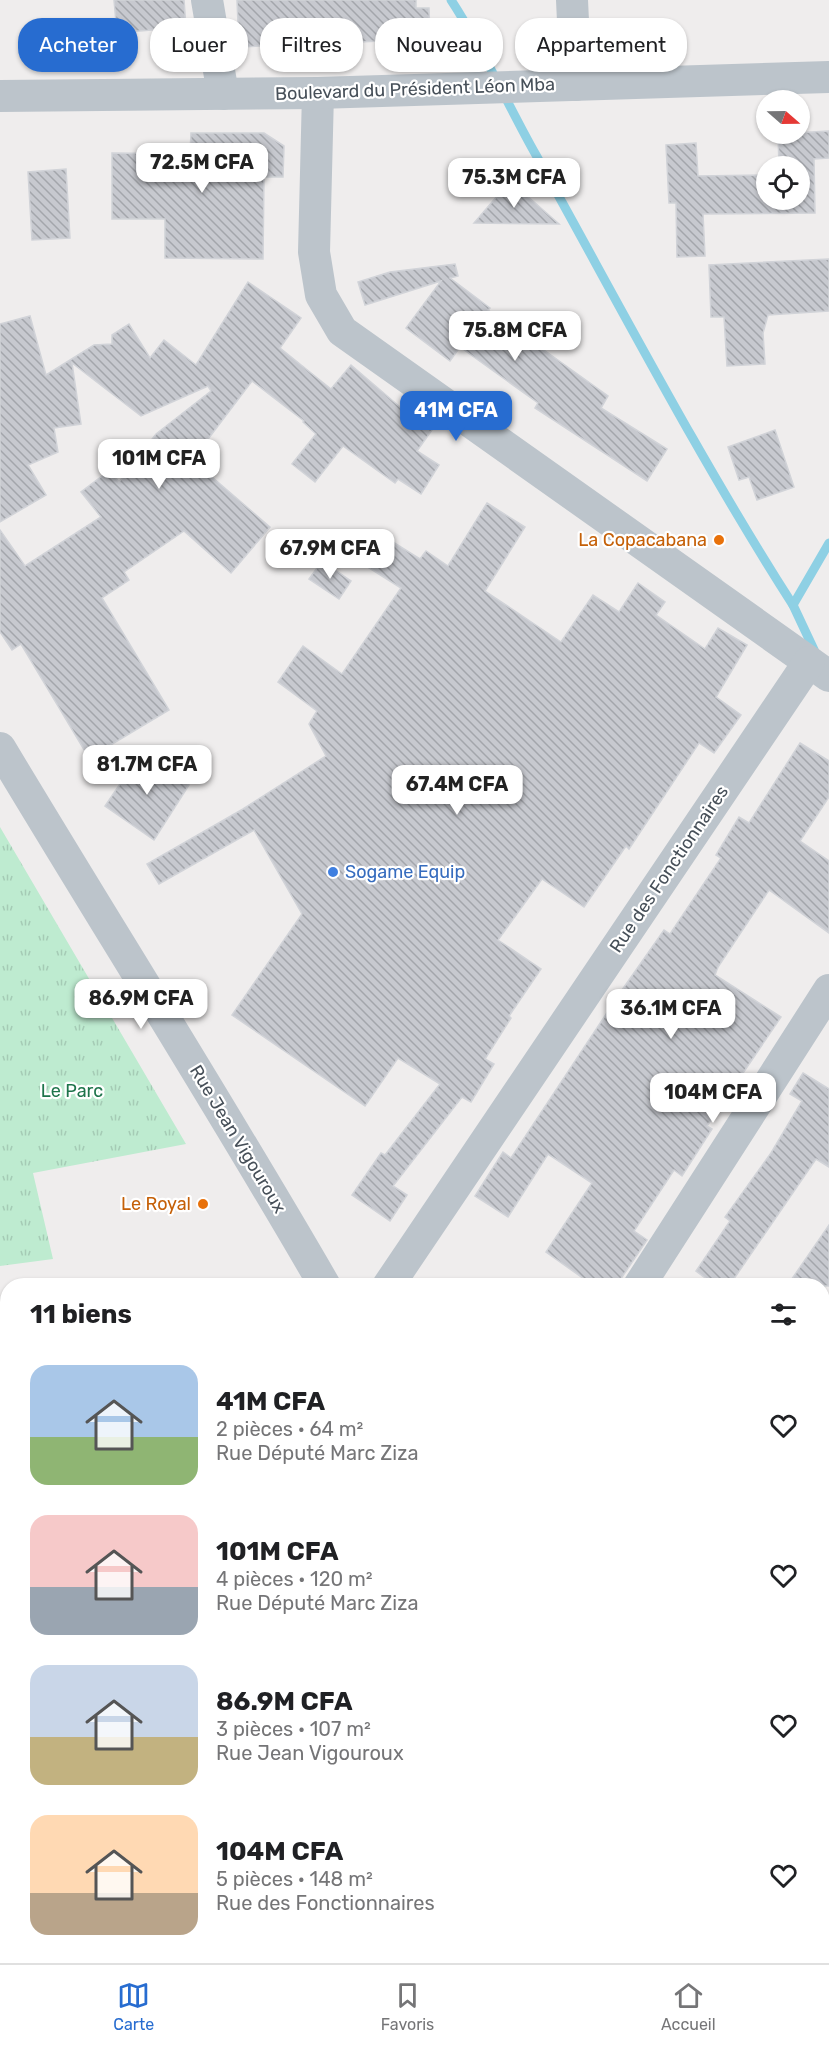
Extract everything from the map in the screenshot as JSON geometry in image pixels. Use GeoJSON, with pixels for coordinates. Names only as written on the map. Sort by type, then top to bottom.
{"type":"FeatureCollection","features":[{"type":"Feature","properties":{"kind":"street"},"geometry":{"type":"LineString","coordinates":[[207,0],[223,94]]}},
{"type":"Feature","properties":{"kind":"street"},"geometry":{"type":"LineString","coordinates":[[572,0],[576,85]]}},
{"type":"Feature","properties":{"kind":"street","name":"Boulevard du Président Léon Mba"},"geometry":{"type":"LineString","coordinates":[[0,96],[318,93],[829,77]]}},
{"type":"Feature","properties":{"kind":"street"},"geometry":{"type":"LineString","coordinates":[[318,93],[314,252],[321,295],[342,331],[818,669]]}},
{"type":"Feature","properties":{"kind":"street","name":"Rue des Fonctionnaires"},"geometry":{"type":"LineString","coordinates":[[394,1278],[818,669]]}},
{"type":"Feature","properties":{"kind":"street","name":"Rue Jean Vigouroux"},"geometry":{"type":"LineString","coordinates":[[0,748],[139,980],[244,1145],[320,1278]]}},
{"type":"Feature","properties":{"kind":"street"},"geometry":{"type":"LineString","coordinates":[[644,1278],[829,990]]}},
{"type":"Feature","properties":{"kind":"green space","name":"Le Parc"},"geometry":{"type":"Polygon","coordinates":[[[0,827],[186,1144],[33,1173],[53,1259],[0,1266],[0,827]]]}},
{"type":"Feature","properties":{"kind":"building"},"geometry":{"type":"Polygon","coordinates":[[[114,0],[184,0],[185,18],[150,18],[150,30],[138,31],[138,18],[116,18],[114,0]]]}},
{"type":"Feature","properties":{"kind":"building"},"geometry":{"type":"Polygon","coordinates":[[[237,0],[416,0],[416,8],[429,8],[429,18],[375,18],[375,41],[363,42],[363,18],[260,18],[260,46],[248,47],[248,18],[238,18],[237,0]]]}},
{"type":"Feature","properties":{"kind":"building"},"geometry":{"type":"Polygon","coordinates":[[[829,131],[829,158],[814,159],[815,213],[703,214],[705,256],[677,257],[676,203],[669,203],[666,145],[696,143],[698,176],[756,175],[756,210],[810,210],[810,156],[779,156],[778,144],[810,144],[810,132],[829,131]]]}},
{"type":"Feature","properties":{"kind":"building"},"geometry":{"type":"Polygon","coordinates":[[[191,133],[264,133],[284,146],[283,177],[264,177],[263,259],[165,258],[165,219],[112,219],[112,153],[190,154],[191,133]]]}},
{"type":"Feature","properties":{"kind":"building"},"geometry":{"type":"Polygon","coordinates":[[[66,169],[70,238],[32,240],[28,172],[66,169]]]}},
{"type":"Feature","properties":{"kind":"building"},"geometry":{"type":"Polygon","coordinates":[[[510,181],[559,224],[474,223],[510,181]]]}},
{"type":"Feature","properties":{"kind":"building"},"geometry":{"type":"Polygon","coordinates":[[[829,259],[829,311],[768,315],[763,333],[765,364],[727,366],[724,317],[711,317],[709,265],[829,259]]]}},
{"type":"Feature","properties":{"kind":"building"},"geometry":{"type":"Polygon","coordinates":[[[455,264],[458,276],[450,278],[490,308],[488,310],[608,396],[601,408],[667,449],[647,481],[535,408],[538,403],[460,347],[450,361],[406,328],[441,281],[365,305],[358,282],[390,272],[455,264]]]}},
{"type":"Feature","properties":{"kind":"building"},"geometry":{"type":"Polygon","coordinates":[[[248,282],[301,318],[280,348],[331,389],[351,365],[400,407],[432,430],[417,451],[439,465],[421,494],[398,479],[395,483],[343,446],[315,482],[292,464],[316,434],[304,421],[252,381],[199,451],[212,462],[205,471],[270,527],[231,573],[184,531],[124,572],[129,580],[102,598],[169,710],[89,758],[21,644],[12,650],[0,632],[0,530],[25,566],[101,517],[81,492],[110,470],[119,482],[156,434],[211,391],[208,386],[141,416],[72,363],[81,424],[54,428],[58,452],[28,465],[46,495],[0,522],[0,324],[30,316],[46,375],[94,345],[112,344],[112,335],[129,324],[150,358],[164,340],[196,365],[248,282]]]}},
{"type":"Feature","properties":{"kind":"building"},"geometry":{"type":"Polygon","coordinates":[[[775,430],[794,487],[757,500],[749,477],[739,480],[728,447],[775,430]]]}},
{"type":"Feature","properties":{"kind":"building"},"geometry":{"type":"Polygon","coordinates":[[[487,503],[525,527],[485,591],[561,642],[593,595],[619,612],[638,583],[665,602],[656,615],[705,649],[718,628],[747,645],[716,697],[741,715],[714,753],[699,743],[629,849],[626,846],[584,907],[542,879],[498,940],[541,969],[509,1016],[511,1018],[485,1059],[494,1064],[471,1102],[462,1097],[393,1186],[407,1195],[390,1221],[352,1195],[381,1153],[385,1155],[440,1084],[398,1058],[365,1106],[232,1015],[302,914],[254,830],[159,884],[147,864],[243,809],[326,756],[309,724],[317,711],[278,682],[303,646],[342,674],[401,588],[366,566],[385,537],[420,559],[426,551],[448,566],[487,503]]]}},
{"type":"Feature","properties":{"kind":"building"},"geometry":{"type":"Polygon","coordinates":[[[322,561],[351,581],[339,599],[309,579],[322,561]]]}},
{"type":"Feature","properties":{"kind":"building"},"geometry":{"type":"Polygon","coordinates":[[[800,743],[829,761],[829,797],[800,841],[829,861],[829,933],[769,890],[715,975],[781,1017],[707,1126],[712,1129],[682,1176],[674,1170],[634,1231],[647,1240],[621,1278],[583,1278],[546,1252],[592,1183],[548,1154],[508,1217],[475,1196],[503,1152],[511,1158],[664,930],[670,934],[721,858],[716,855],[739,817],[749,823],[800,743]]]}},
{"type":"Feature","properties":{"kind":"building"},"geometry":{"type":"Polygon","coordinates":[[[141,753],[189,785],[154,840],[105,806],[141,753]]]}},
{"type":"Feature","properties":{"kind":"building"},"geometry":{"type":"Polygon","coordinates":[[[803,1073],[829,1089],[829,1167],[816,1159],[734,1278],[705,1278],[696,1271],[730,1221],[725,1217],[771,1153],[802,1101],[790,1094],[803,1073]]]}},
{"type":"Feature","properties":{"kind":"building"},"geometry":{"type":"Polygon","coordinates":[[[829,1225],[829,1278],[793,1278],[829,1225]]]}},
{"type":"Feature","properties":{"kind":"waterway"},"geometry":{"type":"LineString","coordinates":[[451,0],[693,439],[793,605]]}},
{"type":"Feature","properties":{"kind":"waterway"},"geometry":{"type":"LineString","coordinates":[[816,654],[793,605],[829,543]]}},
{"type":"Feature","properties":{"kind":"place","name":"La Copacabana"},"geometry":{"type":"Point","coordinates":[719,540]}},
{"type":"Feature","properties":{"kind":"place","name":"Sogame Equip"},"geometry":{"type":"Point","coordinates":[333,872]}},
{"type":"Feature","properties":{"kind":"place","name":"Le Royal"},"geometry":{"type":"Point","coordinates":[203,1204]}}]}
